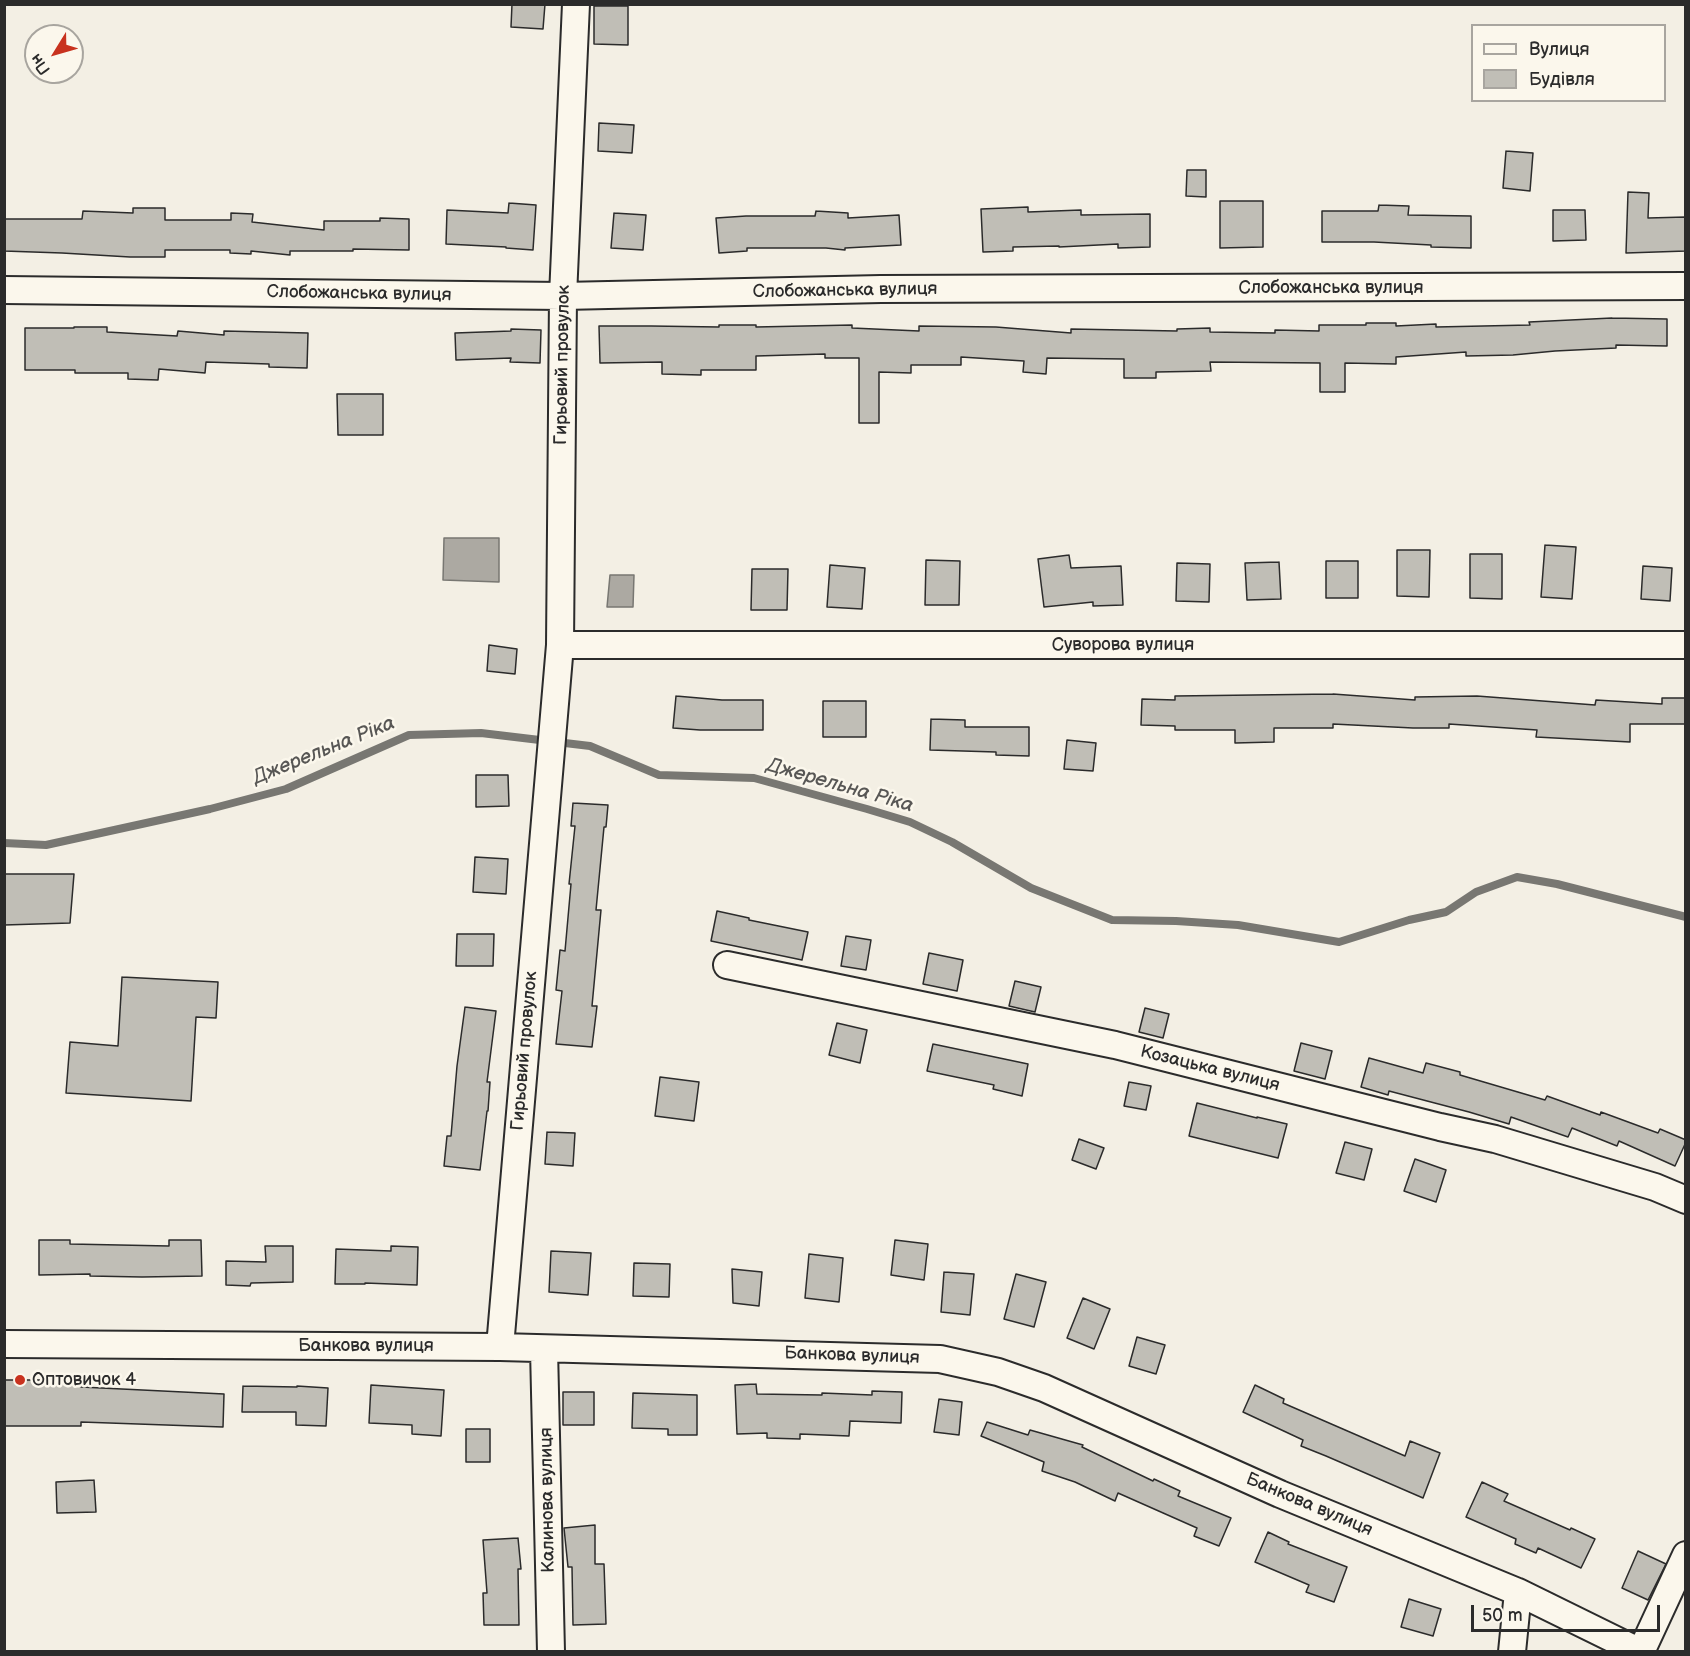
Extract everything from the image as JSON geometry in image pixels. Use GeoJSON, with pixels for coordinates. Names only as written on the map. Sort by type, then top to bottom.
{"type":"FeatureCollection","features":[{"type":"Feature","properties":{"kind":"street","name":"Гирьовий провулок"},"geometry":{"type":"LineString","coordinates":[[500,1347],[560,645],[563,296],[576,4]]}},
{"type":"Feature","properties":{"kind":"street","name":"Слобожанська вулиця"},"geometry":{"type":"LineString","coordinates":[[4,290],[563,296],[881,289],[1686,286]]}},
{"type":"Feature","properties":{"kind":"street","name":"Суворова вулиця"},"geometry":{"type":"LineString","coordinates":[[560,645],[1686,645]]}},
{"type":"Feature","properties":{"kind":"street","name":"Козацька вулиця"},"geometry":{"type":"LineString","coordinates":[[727,965],[1115,1045],[1495,1139],[1645,1184],[1686,1200]]}},
{"type":"Feature","properties":{"kind":"street","name":"Банкова вулиця"},"geometry":{"type":"LineString","coordinates":[[4,1344],[500,1347],[940,1359],[998,1372],[1044,1388],[1280,1494],[1518,1592],[1641,1652]]}},
{"type":"Feature","properties":{"kind":"street","name":"Калинова вулиця"},"geometry":{"type":"LineString","coordinates":[[544,1349],[551,1652]]}},
{"type":"Feature","properties":{"kind":"street"},"geometry":{"type":"LineString","coordinates":[[1641,1652],[1686,1555]]}},
{"type":"Feature","properties":{"kind":"street"},"geometry":{"type":"LineString","coordinates":[[1512,1652],[1518,1592]]}},
{"type":"Feature","properties":{"kind":"shaded area"},"geometry":{"type":"Polygon","coordinates":[[[444,538],[499,538],[499,582],[443,580],[444,538]]]}},
{"type":"Feature","properties":{"kind":"shaded area"},"geometry":{"type":"Polygon","coordinates":[[[610,575],[634,575],[633,607],[607,607],[610,575]]]}},
{"type":"Feature","properties":{"kind":"building"},"geometry":{"type":"Polygon","coordinates":[[[512,4],[545,4],[543,29],[511,27],[512,4]]]}},
{"type":"Feature","properties":{"kind":"building"},"geometry":{"type":"Polygon","coordinates":[[[594,6],[628,6],[628,45],[594,44],[594,6]]]}},
{"type":"Feature","properties":{"kind":"building"},"geometry":{"type":"Polygon","coordinates":[[[599,123],[634,125],[632,153],[598,151],[599,123]]]}},
{"type":"Feature","properties":{"kind":"building"},"geometry":{"type":"Polygon","coordinates":[[[1506,151],[1533,153],[1530,191],[1503,188],[1506,151]]]}},
{"type":"Feature","properties":{"kind":"building"},"geometry":{"type":"Polygon","coordinates":[[[1187,170],[1206,170],[1206,197],[1186,196],[1187,170]]]}},
{"type":"Feature","properties":{"kind":"building"},"geometry":{"type":"Polygon","coordinates":[[[1628,192],[1649,193],[1648,218],[1686,217],[1686,251],[1626,253],[1628,192]]]}},
{"type":"Feature","properties":{"kind":"building"},"geometry":{"type":"Polygon","coordinates":[[[1220,201],[1263,201],[1263,247],[1220,248],[1220,201]]]}},
{"type":"Feature","properties":{"kind":"building"},"geometry":{"type":"Polygon","coordinates":[[[509,203],[536,205],[533,250],[446,244],[447,210],[508,213],[509,203]]]}},
{"type":"Feature","properties":{"kind":"building"},"geometry":{"type":"Polygon","coordinates":[[[1379,205],[1409,206],[1408,215],[1471,216],[1471,248],[1374,242],[1322,242],[1322,211],[1378,211],[1379,205]]]}},
{"type":"Feature","properties":{"kind":"building"},"geometry":{"type":"Polygon","coordinates":[[[1028,207],[1028,212],[1081,210],[1081,215],[1150,214],[1150,247],[1118,248],[1118,244],[1013,247],[1013,251],[983,252],[981,209],[1028,207]]]}},
{"type":"Feature","properties":{"kind":"building"},"geometry":{"type":"Polygon","coordinates":[[[133,208],[165,208],[165,220],[231,220],[231,213],[253,214],[252,222],[324,230],[324,221],[409,219],[409,250],[290,251],[290,255],[251,251],[251,254],[230,253],[230,250],[165,250],[165,257],[4,251],[4,219],[82,219],[83,211],[133,213],[133,208]]]}},
{"type":"Feature","properties":{"kind":"building"},"geometry":{"type":"Polygon","coordinates":[[[1553,210],[1585,210],[1586,240],[1553,241],[1553,210]]]}},
{"type":"Feature","properties":{"kind":"building"},"geometry":{"type":"Polygon","coordinates":[[[816,211],[848,213],[848,218],[899,215],[901,245],[845,248],[845,250],[747,248],[747,251],[719,253],[716,218],[815,216],[816,211]]]}},
{"type":"Feature","properties":{"kind":"building"},"geometry":{"type":"Polygon","coordinates":[[[614,213],[646,215],[643,250],[611,248],[614,213]]]}},
{"type":"Feature","properties":{"kind":"building"},"geometry":{"type":"Polygon","coordinates":[[[1612,318],[1667,319],[1667,346],[1616,345],[1616,348],[1513,355],[1466,356],[1466,352],[1396,357],[1396,364],[1345,363],[1345,392],[1320,392],[1320,363],[1210,362],[1211,371],[1156,372],[1156,378],[1124,378],[1124,359],[1047,358],[1046,374],[1023,372],[1024,361],[961,357],[961,365],[911,365],[911,373],[879,372],[879,423],[859,423],[859,358],[825,358],[825,354],[756,356],[756,370],[701,370],[701,375],[662,374],[662,362],[600,363],[599,326],[852,325],[852,328],[919,331],[919,326],[996,327],[1071,333],[1071,329],[1177,331],[1177,329],[1210,328],[1210,332],[1275,333],[1275,330],[1319,331],[1319,325],[1396,323],[1396,326],[1436,324],[1436,327],[1530,325],[1529,322],[1612,318]]]}},
{"type":"Feature","properties":{"kind":"building"},"geometry":{"type":"Polygon","coordinates":[[[107,327],[107,332],[177,336],[178,331],[224,335],[224,331],[308,333],[307,368],[206,362],[205,373],[159,369],[158,380],[128,379],[128,373],[25,370],[25,328],[107,327]]]}},
{"type":"Feature","properties":{"kind":"building"},"geometry":{"type":"Polygon","coordinates":[[[511,329],[541,330],[540,363],[510,362],[511,358],[456,360],[455,333],[511,331],[511,329]]]}},
{"type":"Feature","properties":{"kind":"building"},"geometry":{"type":"Polygon","coordinates":[[[337,394],[383,394],[383,435],[338,435],[337,394]]]}},
{"type":"Feature","properties":{"kind":"building"},"geometry":{"type":"Polygon","coordinates":[[[1545,545],[1576,547],[1572,599],[1541,597],[1545,545]]]}},
{"type":"Feature","properties":{"kind":"building"},"geometry":{"type":"Polygon","coordinates":[[[1397,550],[1430,550],[1429,597],[1397,596],[1397,550]]]}},
{"type":"Feature","properties":{"kind":"building"},"geometry":{"type":"Polygon","coordinates":[[[1470,554],[1502,554],[1502,599],[1470,598],[1470,554]]]}},
{"type":"Feature","properties":{"kind":"building"},"geometry":{"type":"Polygon","coordinates":[[[1069,555],[1071,568],[1121,566],[1123,605],[1093,606],[1093,602],[1044,607],[1038,559],[1069,555]]]}},
{"type":"Feature","properties":{"kind":"building"},"geometry":{"type":"Polygon","coordinates":[[[926,560],[960,561],[959,605],[925,605],[926,560]]]}},
{"type":"Feature","properties":{"kind":"building"},"geometry":{"type":"Polygon","coordinates":[[[1326,561],[1358,561],[1358,598],[1326,598],[1326,561]]]}},
{"type":"Feature","properties":{"kind":"building"},"geometry":{"type":"Polygon","coordinates":[[[1279,562],[1281,599],[1247,600],[1245,563],[1279,562]]]}},
{"type":"Feature","properties":{"kind":"building"},"geometry":{"type":"Polygon","coordinates":[[[1177,563],[1210,564],[1209,602],[1176,601],[1177,563]]]}},
{"type":"Feature","properties":{"kind":"building"},"geometry":{"type":"Polygon","coordinates":[[[830,565],[865,568],[862,609],[827,607],[830,565]]]}},
{"type":"Feature","properties":{"kind":"building"},"geometry":{"type":"Polygon","coordinates":[[[1643,566],[1672,568],[1670,601],[1641,599],[1643,566]]]}},
{"type":"Feature","properties":{"kind":"building"},"geometry":{"type":"Polygon","coordinates":[[[752,569],[788,569],[787,610],[751,610],[752,569]]]}},
{"type":"Feature","properties":{"kind":"building"},"geometry":{"type":"Polygon","coordinates":[[[489,645],[517,649],[515,674],[487,671],[489,645]]]}},
{"type":"Feature","properties":{"kind":"building"},"geometry":{"type":"Polygon","coordinates":[[[1333,694],[1415,700],[1415,697],[1477,696],[1595,705],[1596,700],[1662,704],[1662,698],[1686,698],[1686,724],[1630,724],[1630,742],[1536,737],[1537,730],[1449,724],[1449,728],[1413,728],[1333,724],[1333,728],[1274,728],[1274,742],[1235,743],[1235,730],[1175,730],[1175,726],[1141,725],[1142,699],[1175,700],[1175,696],[1333,694]]]}},
{"type":"Feature","properties":{"kind":"building"},"geometry":{"type":"Polygon","coordinates":[[[676,696],[722,700],[763,700],[763,730],[673,728],[676,696]]]}},
{"type":"Feature","properties":{"kind":"building"},"geometry":{"type":"Polygon","coordinates":[[[823,701],[866,701],[866,737],[823,737],[823,701]]]}},
{"type":"Feature","properties":{"kind":"building"},"geometry":{"type":"Polygon","coordinates":[[[931,719],[965,720],[965,727],[1029,727],[1029,756],[996,755],[996,752],[930,750],[931,719]]]}},
{"type":"Feature","properties":{"kind":"building"},"geometry":{"type":"Polygon","coordinates":[[[1067,740],[1096,743],[1093,771],[1064,769],[1067,740]]]}},
{"type":"Feature","properties":{"kind":"building"},"geometry":{"type":"Polygon","coordinates":[[[476,775],[508,775],[509,806],[476,807],[476,775]]]}},
{"type":"Feature","properties":{"kind":"building"},"geometry":{"type":"Polygon","coordinates":[[[573,803],[608,805],[596,910],[601,910],[592,1006],[597,1006],[592,1047],[556,1044],[562,991],[556,990],[560,950],[565,951],[575,826],[571,826],[573,803]]]}},
{"type":"Feature","properties":{"kind":"building"},"geometry":{"type":"Polygon","coordinates":[[[475,857],[508,859],[506,894],[473,892],[475,857]]]}},
{"type":"Feature","properties":{"kind":"building"},"geometry":{"type":"Polygon","coordinates":[[[4,874],[74,874],[70,923],[4,925],[4,874]]]}},
{"type":"Feature","properties":{"kind":"building"},"geometry":{"type":"Polygon","coordinates":[[[717,911],[808,932],[802,960],[711,941],[717,911]]]}},
{"type":"Feature","properties":{"kind":"building"},"geometry":{"type":"Polygon","coordinates":[[[457,934],[494,934],[493,966],[456,966],[457,934]]]}},
{"type":"Feature","properties":{"kind":"building"},"geometry":{"type":"Polygon","coordinates":[[[846,936],[871,940],[866,970],[841,966],[846,936]]]}},
{"type":"Feature","properties":{"kind":"building"},"geometry":{"type":"Polygon","coordinates":[[[929,953],[963,960],[957,991],[923,984],[929,953]]]}},
{"type":"Feature","properties":{"kind":"building"},"geometry":{"type":"Polygon","coordinates":[[[122,977],[218,982],[216,1018],[196,1017],[191,1101],[66,1093],[70,1042],[118,1046],[122,977]]]}},
{"type":"Feature","properties":{"kind":"building"},"geometry":{"type":"Polygon","coordinates":[[[1015,981],[1041,987],[1035,1012],[1009,1006],[1015,981]]]}},
{"type":"Feature","properties":{"kind":"building"},"geometry":{"type":"Polygon","coordinates":[[[465,1007],[496,1011],[487,1082],[490,1082],[488,1111],[480,1170],[444,1166],[447,1136],[451,1136],[465,1007]]]}},
{"type":"Feature","properties":{"kind":"building"},"geometry":{"type":"Polygon","coordinates":[[[1145,1008],[1169,1014],[1163,1038],[1139,1032],[1145,1008]]]}},
{"type":"Feature","properties":{"kind":"building"},"geometry":{"type":"Polygon","coordinates":[[[837,1023],[867,1030],[860,1063],[829,1055],[837,1023]]]}},
{"type":"Feature","properties":{"kind":"building"},"geometry":{"type":"Polygon","coordinates":[[[1301,1043],[1332,1051],[1325,1079],[1294,1071],[1301,1043]]]}},
{"type":"Feature","properties":{"kind":"building"},"geometry":{"type":"Polygon","coordinates":[[[933,1044],[1028,1064],[1022,1096],[993,1089],[994,1085],[927,1071],[933,1044]]]}},
{"type":"Feature","properties":{"kind":"building"},"geometry":{"type":"Polygon","coordinates":[[[1369,1058],[1423,1073],[1426,1063],[1460,1072],[1460,1075],[1545,1100],[1547,1096],[1600,1115],[1601,1112],[1658,1133],[1660,1129],[1686,1142],[1675,1166],[1619,1141],[1617,1146],[1572,1128],[1568,1137],[1511,1117],[1509,1124],[1389,1091],[1388,1095],[1361,1087],[1369,1058]]]}},
{"type":"Feature","properties":{"kind":"building"},"geometry":{"type":"Polygon","coordinates":[[[660,1077],[699,1082],[694,1121],[655,1116],[660,1077]]]}},
{"type":"Feature","properties":{"kind":"building"},"geometry":{"type":"Polygon","coordinates":[[[1129,1082],[1151,1086],[1146,1110],[1124,1106],[1129,1082]]]}},
{"type":"Feature","properties":{"kind":"building"},"geometry":{"type":"Polygon","coordinates":[[[1197,1103],[1287,1124],[1278,1158],[1189,1136],[1197,1103]]]}},
{"type":"Feature","properties":{"kind":"building"},"geometry":{"type":"Polygon","coordinates":[[[547,1132],[575,1133],[573,1166],[545,1164],[547,1132]]]}},
{"type":"Feature","properties":{"kind":"building"},"geometry":{"type":"Polygon","coordinates":[[[1079,1139],[1104,1148],[1096,1169],[1072,1160],[1079,1139]]]}},
{"type":"Feature","properties":{"kind":"building"},"geometry":{"type":"Polygon","coordinates":[[[1345,1142],[1372,1149],[1364,1180],[1336,1173],[1345,1142]]]}},
{"type":"Feature","properties":{"kind":"building"},"geometry":{"type":"Polygon","coordinates":[[[1415,1159],[1446,1170],[1436,1202],[1404,1191],[1415,1159]]]}},
{"type":"Feature","properties":{"kind":"building"},"geometry":{"type":"Polygon","coordinates":[[[39,1240],[70,1240],[70,1244],[169,1246],[169,1240],[201,1240],[202,1276],[39,1275],[39,1240]]]}},
{"type":"Feature","properties":{"kind":"building"},"geometry":{"type":"Polygon","coordinates":[[[895,1240],[928,1244],[924,1280],[891,1275],[895,1240]]]}},
{"type":"Feature","properties":{"kind":"building"},"geometry":{"type":"Polygon","coordinates":[[[265,1246],[293,1246],[293,1282],[251,1283],[250,1286],[226,1285],[226,1261],[266,1262],[265,1246]]]}},
{"type":"Feature","properties":{"kind":"building"},"geometry":{"type":"Polygon","coordinates":[[[391,1246],[418,1247],[417,1285],[335,1284],[336,1249],[391,1251],[391,1246]]]}},
{"type":"Feature","properties":{"kind":"building"},"geometry":{"type":"Polygon","coordinates":[[[551,1251],[591,1253],[588,1295],[549,1292],[551,1251]]]}},
{"type":"Feature","properties":{"kind":"building"},"geometry":{"type":"Polygon","coordinates":[[[809,1254],[843,1258],[839,1302],[805,1298],[809,1254]]]}},
{"type":"Feature","properties":{"kind":"building"},"geometry":{"type":"Polygon","coordinates":[[[634,1263],[670,1264],[669,1297],[633,1296],[634,1263]]]}},
{"type":"Feature","properties":{"kind":"building"},"geometry":{"type":"Polygon","coordinates":[[[732,1269],[762,1272],[759,1306],[733,1303],[732,1269]]]}},
{"type":"Feature","properties":{"kind":"building"},"geometry":{"type":"Polygon","coordinates":[[[944,1272],[974,1274],[970,1315],[941,1312],[944,1272]]]}},
{"type":"Feature","properties":{"kind":"building"},"geometry":{"type":"Polygon","coordinates":[[[1016,1274],[1046,1282],[1034,1327],[1004,1319],[1016,1274]]]}},
{"type":"Feature","properties":{"kind":"building"},"geometry":{"type":"Polygon","coordinates":[[[1083,1298],[1110,1309],[1094,1349],[1067,1338],[1083,1298]]]}},
{"type":"Feature","properties":{"kind":"building"},"geometry":{"type":"Polygon","coordinates":[[[1137,1337],[1165,1345],[1156,1374],[1129,1366],[1137,1337]]]}},
{"type":"Feature","properties":{"kind":"building"},"geometry":{"type":"Polygon","coordinates":[[[5,1380],[81,1380],[81,1387],[224,1394],[223,1427],[81,1422],[81,1426],[5,1426],[5,1380]]]}},
{"type":"Feature","properties":{"kind":"building"},"geometry":{"type":"Polygon","coordinates":[[[756,1384],[757,1394],[872,1395],[872,1391],[902,1392],[901,1423],[850,1421],[849,1436],[800,1434],[800,1439],[767,1438],[767,1433],[737,1434],[735,1385],[756,1384]]]}},
{"type":"Feature","properties":{"kind":"building"},"geometry":{"type":"Polygon","coordinates":[[[371,1385],[444,1390],[441,1436],[412,1434],[412,1425],[369,1423],[371,1385]]]}},
{"type":"Feature","properties":{"kind":"building"},"geometry":{"type":"Polygon","coordinates":[[[1255,1385],[1284,1399],[1283,1403],[1405,1456],[1410,1441],[1440,1453],[1423,1498],[1301,1446],[1303,1440],[1243,1412],[1255,1385]]]}},
{"type":"Feature","properties":{"kind":"building"},"geometry":{"type":"Polygon","coordinates":[[[243,1386],[328,1388],[326,1426],[296,1425],[296,1412],[242,1412],[243,1386]]]}},
{"type":"Feature","properties":{"kind":"building"},"geometry":{"type":"Polygon","coordinates":[[[563,1392],[594,1392],[594,1425],[563,1425],[563,1392]]]}},
{"type":"Feature","properties":{"kind":"building"},"geometry":{"type":"Polygon","coordinates":[[[633,1393],[697,1395],[697,1435],[668,1435],[668,1429],[632,1428],[633,1393]]]}},
{"type":"Feature","properties":{"kind":"building"},"geometry":{"type":"Polygon","coordinates":[[[939,1399],[962,1402],[959,1435],[934,1432],[939,1399]]]}},
{"type":"Feature","properties":{"kind":"building"},"geometry":{"type":"Polygon","coordinates":[[[987,1422],[1028,1435],[1030,1430],[1083,1445],[1082,1447],[1153,1481],[1154,1479],[1180,1491],[1178,1496],[1231,1518],[1219,1546],[1194,1536],[1197,1528],[1118,1493],[1115,1501],[1075,1482],[1042,1471],[1044,1462],[981,1436],[987,1422]]]}},
{"type":"Feature","properties":{"kind":"building"},"geometry":{"type":"Polygon","coordinates":[[[466,1429],[490,1429],[490,1462],[466,1462],[466,1429]]]}},
{"type":"Feature","properties":{"kind":"building"},"geometry":{"type":"Polygon","coordinates":[[[94,1480],[96,1512],[57,1513],[56,1482],[94,1480]]]}},
{"type":"Feature","properties":{"kind":"building"},"geometry":{"type":"Polygon","coordinates":[[[1482,1482],[1508,1494],[1504,1501],[1595,1539],[1581,1568],[1538,1548],[1536,1553],[1515,1544],[1516,1539],[1466,1517],[1482,1482]]]}},
{"type":"Feature","properties":{"kind":"building"},"geometry":{"type":"Polygon","coordinates":[[[595,1525],[595,1564],[604,1564],[606,1624],[573,1625],[572,1567],[568,1567],[564,1528],[595,1525]]]}},
{"type":"Feature","properties":{"kind":"building"},"geometry":{"type":"Polygon","coordinates":[[[1268,1532],[1289,1542],[1288,1544],[1347,1567],[1334,1602],[1306,1592],[1309,1585],[1255,1562],[1268,1532]]]}},
{"type":"Feature","properties":{"kind":"building"},"geometry":{"type":"Polygon","coordinates":[[[518,1538],[521,1569],[518,1569],[519,1625],[484,1625],[483,1593],[487,1593],[483,1540],[518,1538]]]}},
{"type":"Feature","properties":{"kind":"building"},"geometry":{"type":"Polygon","coordinates":[[[1638,1551],[1666,1564],[1648,1600],[1622,1588],[1638,1551]]]}},
{"type":"Feature","properties":{"kind":"building"},"geometry":{"type":"Polygon","coordinates":[[[1409,1599],[1441,1609],[1433,1636],[1401,1627],[1409,1599]]]}},
{"type":"Feature","properties":{"kind":"waterway","name":"Джерельна Ріка"},"geometry":{"type":"LineString","coordinates":[[4,843],[46,845],[210,809],[286,789],[409,735],[481,733],[590,746],[659,775],[754,778],[867,809],[910,822],[952,842],[1031,888],[1112,920],[1238,925],[1339,942],[1409,920],[1446,912],[1476,892],[1517,877],[1557,884],[1686,917]]}},
{"type":"Feature","properties":{"kind":"place","name":"Оптовичок 4"},"geometry":{"type":"Point","coordinates":[20,1380]}}]}
